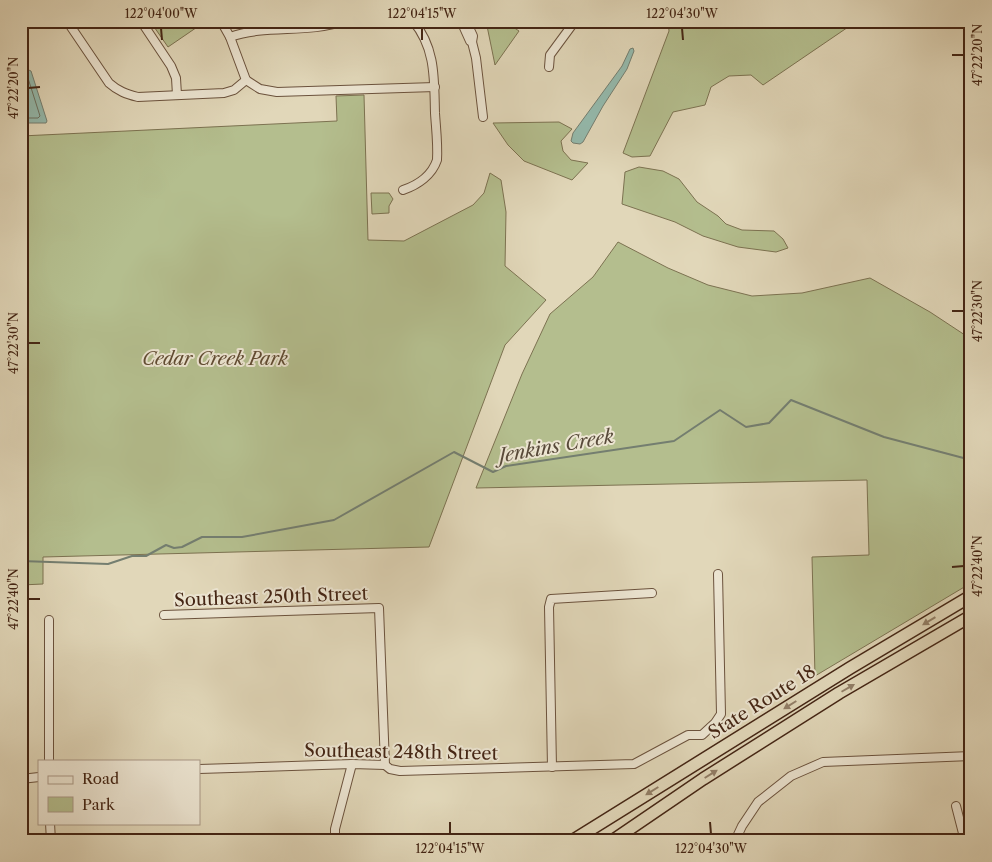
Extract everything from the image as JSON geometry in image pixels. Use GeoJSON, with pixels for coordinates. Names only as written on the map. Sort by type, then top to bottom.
{"type":"FeatureCollection","features":[{"type":"Feature","properties":{"kind":"highway","name":"State Route 18"},"geometry":{"type":"LineString","coordinates":[[572,841],[850,668],[971,596]]}},
{"type":"Feature","properties":{"kind":"highway","name":"State Route 18"},"geometry":{"type":"LineString","coordinates":[[612,841],[703,779],[831,698],[971,616]]}},
{"type":"Feature","properties":{"kind":"street"},"geometry":{"type":"LineString","coordinates":[[67,21],[109,83],[127,94],[138,97],[229,92],[246,80]]}},
{"type":"Feature","properties":{"kind":"street"},"geometry":{"type":"LineString","coordinates":[[141,21],[171,66],[176,78],[177,95]]}},
{"type":"Feature","properties":{"kind":"street"},"geometry":{"type":"LineString","coordinates":[[221,21],[230,37],[246,80],[260,88],[278,92],[435,87]]}},
{"type":"Feature","properties":{"kind":"street"},"geometry":{"type":"LineString","coordinates":[[230,37],[252,30],[315,27],[344,21]]}},
{"type":"Feature","properties":{"kind":"street"},"geometry":{"type":"LineString","coordinates":[[403,190],[416,185],[434,167],[437,160],[434,63],[423,33],[413,21]]}},
{"type":"Feature","properties":{"kind":"street"},"geometry":{"type":"LineString","coordinates":[[461,21],[472,42]]}},
{"type":"Feature","properties":{"kind":"street"},"geometry":{"type":"LineString","coordinates":[[466,21],[473,36],[472,42],[476,58],[483,117]]}},
{"type":"Feature","properties":{"kind":"street"},"geometry":{"type":"LineString","coordinates":[[549,67],[550,55],[573,22]]}},
{"type":"Feature","properties":{"kind":"street","name":"Southeast 248th Street"},"geometry":{"type":"LineString","coordinates":[[200,769],[352,764],[385,765],[390,769],[400,771],[634,764],[688,735],[702,735],[715,723],[721,714],[718,574]]}},
{"type":"Feature","properties":{"kind":"street"},"geometry":{"type":"LineString","coordinates":[[552,767],[549,607],[551,599],[652,593]]}},
{"type":"Feature","properties":{"kind":"street","name":"Southeast 250th Street"},"geometry":{"type":"LineString","coordinates":[[164,615],[379,608],[385,765]]}},
{"type":"Feature","properties":{"kind":"street"},"geometry":{"type":"LineString","coordinates":[[49,620],[49,760]]}},
{"type":"Feature","properties":{"kind":"street"},"geometry":{"type":"LineString","coordinates":[[735,841],[742,826],[758,802],[791,776],[822,762],[971,756]]}},
{"type":"Feature","properties":{"kind":"street"},"geometry":{"type":"LineString","coordinates":[[337,841],[334,829],[352,764]]}},
{"type":"Feature","properties":{"kind":"street"},"geometry":{"type":"LineString","coordinates":[[21,779],[38,777]]}},
{"type":"Feature","properties":{"kind":"street"},"geometry":{"type":"LineString","coordinates":[[956,806],[965,841]]}},
{"type":"Feature","properties":{"kind":"street"},"geometry":{"type":"LineString","coordinates":[[50,824],[51,841]]}},
{"type":"Feature","properties":{"kind":"green space"},"geometry":{"type":"Polygon","coordinates":[[[150,21],[206,21],[168,47],[150,21]]]}},
{"type":"Feature","properties":{"kind":"green space"},"geometry":{"type":"Polygon","coordinates":[[[486,21],[504,21],[519,31],[495,65],[486,21]]]}},
{"type":"Feature","properties":{"kind":"green space"},"geometry":{"type":"Polygon","coordinates":[[[668,21],[857,21],[763,85],[751,75],[729,76],[711,87],[705,105],[673,112],[650,156],[632,157],[623,153],[669,31],[668,21]]]}},
{"type":"Feature","properties":{"kind":"green space","name":"Cedar Creek Park"},"geometry":{"type":"Polygon","coordinates":[[[364,95],[368,240],[404,241],[473,205],[484,193],[490,173],[501,180],[506,212],[505,266],[546,300],[505,345],[429,547],[43,557],[43,584],[21,585],[21,136],[337,121],[336,96],[364,95]]]}},
{"type":"Feature","properties":{"kind":"green space"},"geometry":{"type":"Polygon","coordinates":[[[559,122],[572,129],[561,141],[563,151],[571,160],[588,163],[572,180],[524,161],[508,145],[493,123],[559,122]]]}},
{"type":"Feature","properties":{"kind":"green space"},"geometry":{"type":"Polygon","coordinates":[[[639,167],[663,171],[679,179],[697,202],[718,216],[726,224],[742,230],[774,231],[783,239],[788,248],[776,252],[738,247],[703,236],[675,222],[622,204],[625,172],[639,167]]]}},
{"type":"Feature","properties":{"kind":"green space"},"geometry":{"type":"Polygon","coordinates":[[[371,193],[389,193],[393,199],[389,206],[389,213],[372,214],[371,193]]]}},
{"type":"Feature","properties":{"kind":"green space"},"geometry":{"type":"Polygon","coordinates":[[[618,242],[668,268],[708,285],[752,296],[802,293],[870,278],[930,312],[971,339],[971,583],[815,676],[812,557],[869,555],[867,480],[476,488],[522,374],[550,314],[593,277],[618,242]]]}},
{"type":"Feature","properties":{"kind":"water"},"geometry":{"type":"Polygon","coordinates":[[[633,48],[634,51],[627,69],[583,142],[580,144],[573,143],[571,141],[573,133],[622,66],[630,49],[633,48]]]}},
{"type":"Feature","properties":{"kind":"water"},"geometry":{"type":"Polygon","coordinates":[[[24,68],[31,71],[47,121],[46,123],[27,123],[24,121],[21,71],[24,68]]]}},
{"type":"Feature","properties":{"kind":"waterway","name":"Jenkins Creek"},"geometry":{"type":"LineString","coordinates":[[21,561],[108,564],[132,556],[146,556],[166,545],[174,548],[182,547],[202,537],[242,537],[334,520],[454,452],[493,472],[506,466],[674,441],[720,410],[746,427],[769,423],[791,400],[884,437],[971,460]]}}]}
